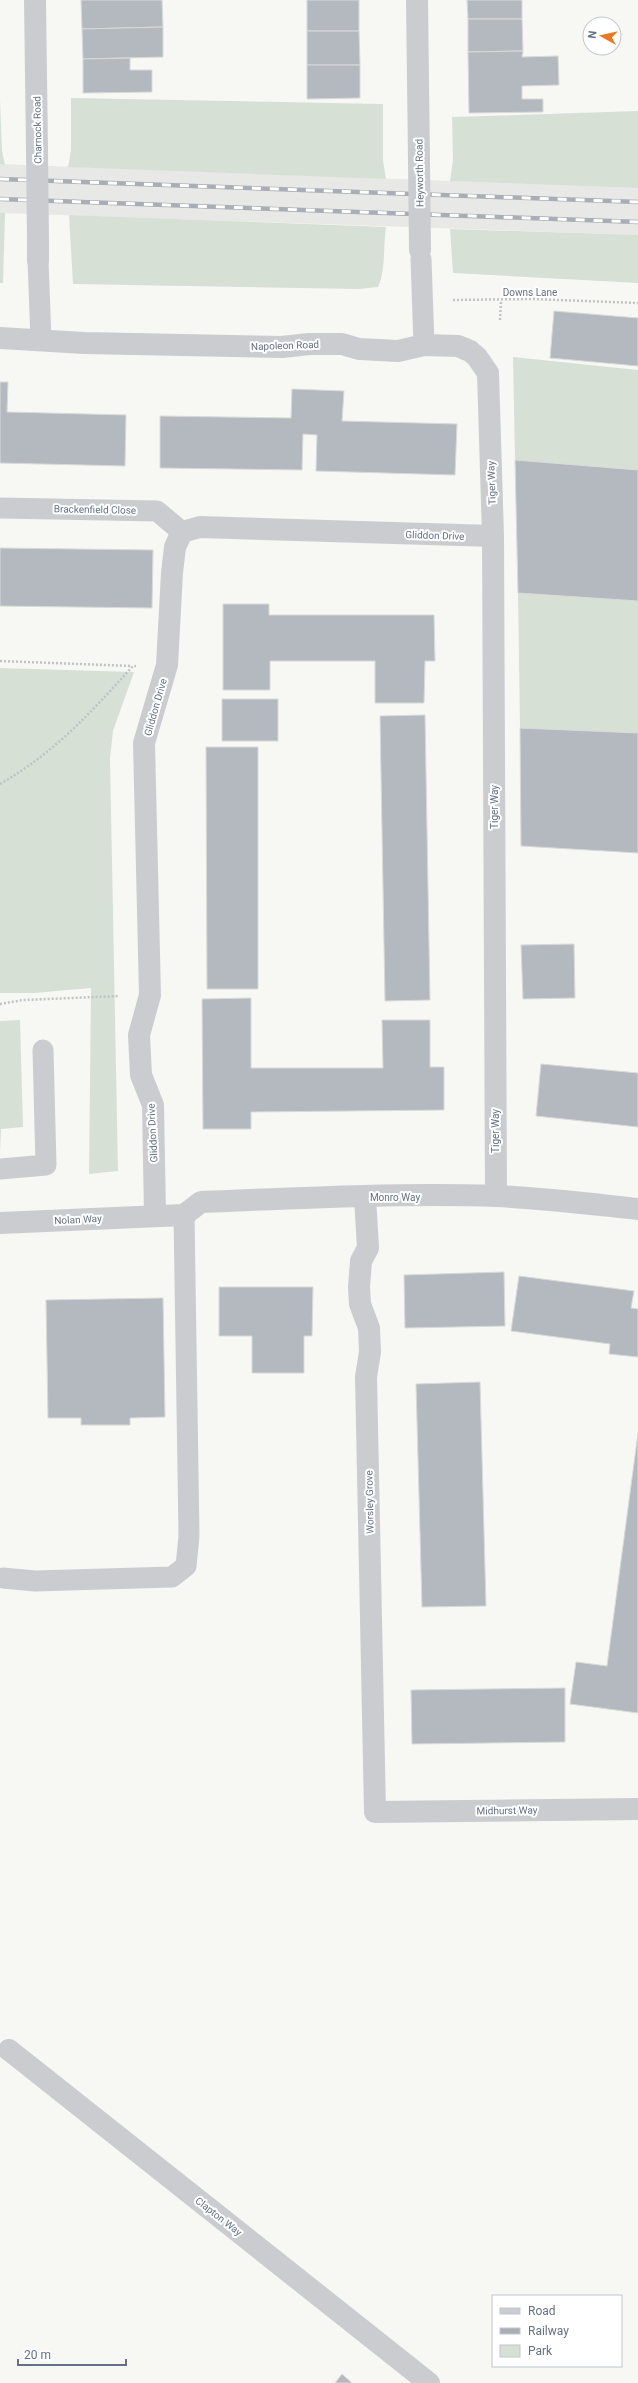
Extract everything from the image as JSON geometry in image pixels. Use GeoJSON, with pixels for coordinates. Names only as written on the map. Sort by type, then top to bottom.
{"type":"FeatureCollection","features":[{"type":"Feature","properties":{"kind":"street","name":"Charnock Road"},"geometry":{"type":"LineString","coordinates":[[35,0],[38,251]]}},
{"type":"Feature","properties":{"kind":"street","name":"Heyworth Road"},"geometry":{"type":"LineString","coordinates":[[417,0],[420,255]]}},
{"type":"Feature","properties":{"kind":"street","name":"Napoleon Road"},"geometry":{"type":"LineString","coordinates":[[0,338],[282,347],[309,344],[342,344],[359,350],[390,352],[424,345],[458,346],[470,351],[484,364],[488,373],[490,418]]}},
{"type":"Feature","properties":{"kind":"street","name":"Tiger Way"},"geometry":{"type":"LineString","coordinates":[[490,418],[493,536],[496,1196]]}},
{"type":"Feature","properties":{"kind":"street","name":"Gliddon Drive"},"geometry":{"type":"LineString","coordinates":[[155,1215],[153,1105],[141,1075],[139,1035],[150,995],[144,743],[167,665],[172,573],[175,547],[182,532],[200,527],[493,536]]}},
{"type":"Feature","properties":{"kind":"street","name":"Monro Way"},"geometry":{"type":"LineString","coordinates":[[184,1215],[201,1202],[365,1197],[496,1196],[557,1200],[638,1210]]}},
{"type":"Feature","properties":{"kind":"street","name":"Worsley Grove"},"geometry":{"type":"LineString","coordinates":[[365,1197],[368,1248],[361,1261],[359,1287],[360,1304],[369,1328],[370,1352],[366,1377],[375,1812]]}},
{"type":"Feature","properties":{"kind":"street"},"geometry":{"type":"LineString","coordinates":[[155,1215],[184,1215]]}},
{"type":"Feature","properties":{"kind":"street","name":"Nolan Way"},"geometry":{"type":"LineString","coordinates":[[0,1223],[155,1215]]}},
{"type":"Feature","properties":{"kind":"street","name":"Midhurst Way"},"geometry":{"type":"LineString","coordinates":[[375,1812],[638,1809]]}},
{"type":"Feature","properties":{"kind":"street","name":"Clapton Way"},"geometry":{"type":"LineString","coordinates":[[9,2050],[429,2383]]}},
{"type":"Feature","properties":{"kind":"lane"},"geometry":{"type":"LineString","coordinates":[[38,251],[41,340]]}},
{"type":"Feature","properties":{"kind":"lane","name":"Heyworth Road"},"geometry":{"type":"LineString","coordinates":[[420,255],[424,345]]}},
{"type":"Feature","properties":{"kind":"lane","name":"Brackenfield Close"},"geometry":{"type":"LineString","coordinates":[[0,508],[157,511],[182,532]]}},
{"type":"Feature","properties":{"kind":"lane"},"geometry":{"type":"LineString","coordinates":[[0,1169],[46,1165],[43,1050]]}},
{"type":"Feature","properties":{"kind":"lane"},"geometry":{"type":"LineString","coordinates":[[3,1578],[35,1581],[172,1577],[186,1566],[189,1536],[184,1215]]}},
{"type":"Feature","properties":{"kind":"path","name":"Downs Lane"},"geometry":{"type":"LineString","coordinates":[[422,298],[501,301],[532,299],[638,303]]}},
{"type":"Feature","properties":{"kind":"path"},"geometry":{"type":"LineString","coordinates":[[500,320],[501,301]]}},
{"type":"Feature","properties":{"kind":"path"},"geometry":{"type":"LineString","coordinates":[[0,661],[133,666],[167,665]]}},
{"type":"Feature","properties":{"kind":"path"},"geometry":{"type":"LineString","coordinates":[[0,784],[27,768],[72,732],[133,666]]}},
{"type":"Feature","properties":{"kind":"path"},"geometry":{"type":"LineString","coordinates":[[0,1004],[23,1000],[150,995]]}},
{"type":"Feature","properties":{"kind":"shaded area"},"geometry":{"type":"Polygon","coordinates":[[[0,164],[638,188],[638,235],[0,213],[0,164]]]}},
{"type":"Feature","properties":{"kind":"green space"},"geometry":{"type":"Polygon","coordinates":[[[71,98],[383,104],[383,160],[386,179],[68,167],[71,150],[71,98]]]}},
{"type":"Feature","properties":{"kind":"green space"},"geometry":{"type":"Polygon","coordinates":[[[0,99],[2,151],[5,165],[0,164],[0,99]]]}},
{"type":"Feature","properties":{"kind":"green space"},"geometry":{"type":"Polygon","coordinates":[[[638,111],[638,188],[450,181],[453,160],[452,117],[638,111]]]}},
{"type":"Feature","properties":{"kind":"green space"},"geometry":{"type":"Polygon","coordinates":[[[0,213],[5,213],[3,283],[0,283],[0,213]]]}},
{"type":"Feature","properties":{"kind":"green space"},"geometry":{"type":"Polygon","coordinates":[[[69,215],[386,227],[381,280],[378,287],[359,289],[73,284],[69,215]]]}},
{"type":"Feature","properties":{"kind":"green space"},"geometry":{"type":"Polygon","coordinates":[[[450,229],[638,235],[638,283],[453,273],[450,229]]]}},
{"type":"Feature","properties":{"kind":"green space"},"geometry":{"type":"Polygon","coordinates":[[[513,357],[638,370],[638,470],[515,460],[513,357]]]}},
{"type":"Feature","properties":{"kind":"green space"},"geometry":{"type":"Polygon","coordinates":[[[518,593],[638,601],[638,733],[520,728],[518,593]]]}},
{"type":"Feature","properties":{"kind":"green space"},"geometry":{"type":"Polygon","coordinates":[[[0,668],[134,672],[113,731],[110,758],[118,1171],[89,1174],[91,988],[34,993],[0,993],[0,668]]]}},
{"type":"Feature","properties":{"kind":"green space"},"geometry":{"type":"Polygon","coordinates":[[[20,1020],[23,1127],[1,1129],[0,1154],[0,1021],[20,1020]]]}},
{"type":"Feature","properties":{"kind":"building"},"geometry":{"type":"Polygon","coordinates":[[[81,0],[162,0],[163,27],[82,29],[81,0]]]}},
{"type":"Feature","properties":{"kind":"building"},"geometry":{"type":"Polygon","coordinates":[[[307,0],[359,0],[359,31],[307,31],[307,0]]]}},
{"type":"Feature","properties":{"kind":"building"},"geometry":{"type":"Polygon","coordinates":[[[467,0],[522,0],[522,19],[468,19],[467,0]]]}},
{"type":"Feature","properties":{"kind":"building"},"geometry":{"type":"Polygon","coordinates":[[[468,19],[522,19],[523,51],[468,52],[468,19]]]}},
{"type":"Feature","properties":{"kind":"building"},"geometry":{"type":"Polygon","coordinates":[[[163,27],[163,57],[83,59],[82,29],[163,27]]]}},
{"type":"Feature","properties":{"kind":"building"},"geometry":{"type":"Polygon","coordinates":[[[307,31],[359,31],[360,65],[307,65],[307,31]]]}},
{"type":"Feature","properties":{"kind":"building"},"geometry":{"type":"Polygon","coordinates":[[[523,51],[522,57],[558,56],[559,85],[522,86],[522,99],[543,99],[543,112],[469,113],[468,52],[523,51]]]}},
{"type":"Feature","properties":{"kind":"building"},"geometry":{"type":"Polygon","coordinates":[[[130,58],[130,70],[152,70],[152,92],[83,93],[83,59],[130,58]]]}},
{"type":"Feature","properties":{"kind":"building"},"geometry":{"type":"Polygon","coordinates":[[[307,65],[360,65],[360,98],[307,99],[307,65]]]}},
{"type":"Feature","properties":{"kind":"building"},"geometry":{"type":"Polygon","coordinates":[[[554,311],[638,318],[638,366],[550,358],[554,311]]]}},
{"type":"Feature","properties":{"kind":"building"},"geometry":{"type":"Polygon","coordinates":[[[0,382],[8,382],[7,412],[126,415],[125,466],[0,463],[0,382]]]}},
{"type":"Feature","properties":{"kind":"building"},"geometry":{"type":"Polygon","coordinates":[[[292,389],[344,391],[342,421],[457,424],[455,475],[316,471],[317,435],[303,434],[302,470],[160,468],[160,416],[291,418],[292,389]]]}},
{"type":"Feature","properties":{"kind":"building"},"geometry":{"type":"Polygon","coordinates":[[[515,460],[638,470],[638,601],[518,593],[515,460]]]}},
{"type":"Feature","properties":{"kind":"building"},"geometry":{"type":"Polygon","coordinates":[[[0,548],[153,550],[152,608],[0,606],[0,548]]]}},
{"type":"Feature","properties":{"kind":"building"},"geometry":{"type":"Polygon","coordinates":[[[223,604],[269,604],[269,615],[434,615],[435,661],[425,661],[424,703],[375,703],[375,661],[270,661],[270,690],[223,690],[223,604]]]}},
{"type":"Feature","properties":{"kind":"building"},"geometry":{"type":"Polygon","coordinates":[[[222,699],[278,699],[278,741],[222,741],[222,699]]]}},
{"type":"Feature","properties":{"kind":"building"},"geometry":{"type":"Polygon","coordinates":[[[425,715],[430,1000],[385,1001],[380,716],[425,715]]]}},
{"type":"Feature","properties":{"kind":"building"},"geometry":{"type":"Polygon","coordinates":[[[520,728],[638,733],[638,853],[521,846],[520,728]]]}},
{"type":"Feature","properties":{"kind":"building"},"geometry":{"type":"Polygon","coordinates":[[[206,747],[258,747],[258,989],[207,989],[206,747]]]}},
{"type":"Feature","properties":{"kind":"building"},"geometry":{"type":"Polygon","coordinates":[[[574,944],[575,998],[523,999],[521,945],[574,944]]]}},
{"type":"Feature","properties":{"kind":"building"},"geometry":{"type":"Polygon","coordinates":[[[251,998],[251,1068],[383,1068],[382,1020],[430,1020],[430,1067],[444,1067],[444,1110],[251,1112],[251,1129],[203,1129],[202,999],[251,998]]]}},
{"type":"Feature","properties":{"kind":"building"},"geometry":{"type":"Polygon","coordinates":[[[541,1064],[638,1073],[638,1127],[536,1116],[541,1064]]]}},
{"type":"Feature","properties":{"kind":"building"},"geometry":{"type":"Polygon","coordinates":[[[504,1272],[505,1326],[405,1328],[404,1275],[504,1272]]]}},
{"type":"Feature","properties":{"kind":"building"},"geometry":{"type":"Polygon","coordinates":[[[519,1276],[634,1291],[631,1308],[638,1309],[638,1357],[609,1354],[610,1344],[511,1331],[519,1276]]]}},
{"type":"Feature","properties":{"kind":"building"},"geometry":{"type":"Polygon","coordinates":[[[219,1287],[313,1287],[312,1336],[304,1336],[304,1373],[252,1373],[252,1336],[219,1336],[219,1287]]]}},
{"type":"Feature","properties":{"kind":"building"},"geometry":{"type":"Polygon","coordinates":[[[163,1298],[165,1417],[130,1418],[130,1425],[81,1425],[81,1418],[48,1418],[46,1300],[163,1298]]]}},
{"type":"Feature","properties":{"kind":"building"},"geometry":{"type":"Polygon","coordinates":[[[480,1382],[486,1606],[422,1607],[416,1384],[480,1382]]]}},
{"type":"Feature","properties":{"kind":"building"},"geometry":{"type":"Polygon","coordinates":[[[638,1433],[638,1713],[570,1704],[576,1662],[607,1666],[638,1433]]]}},
{"type":"Feature","properties":{"kind":"building"},"geometry":{"type":"Polygon","coordinates":[[[565,1688],[565,1742],[412,1744],[411,1690],[565,1688]]]}},
{"type":"Feature","properties":{"kind":"building"},"geometry":{"type":"Polygon","coordinates":[[[342,2374],[352,2383],[335,2383],[342,2374]]]}},
{"type":"Feature","properties":{"kind":"railway"},"geometry":{"type":"LineString","coordinates":[[0,179],[638,202]]}},
{"type":"Feature","properties":{"kind":"railway"},"geometry":{"type":"LineString","coordinates":[[0,199],[638,222]]}}]}
